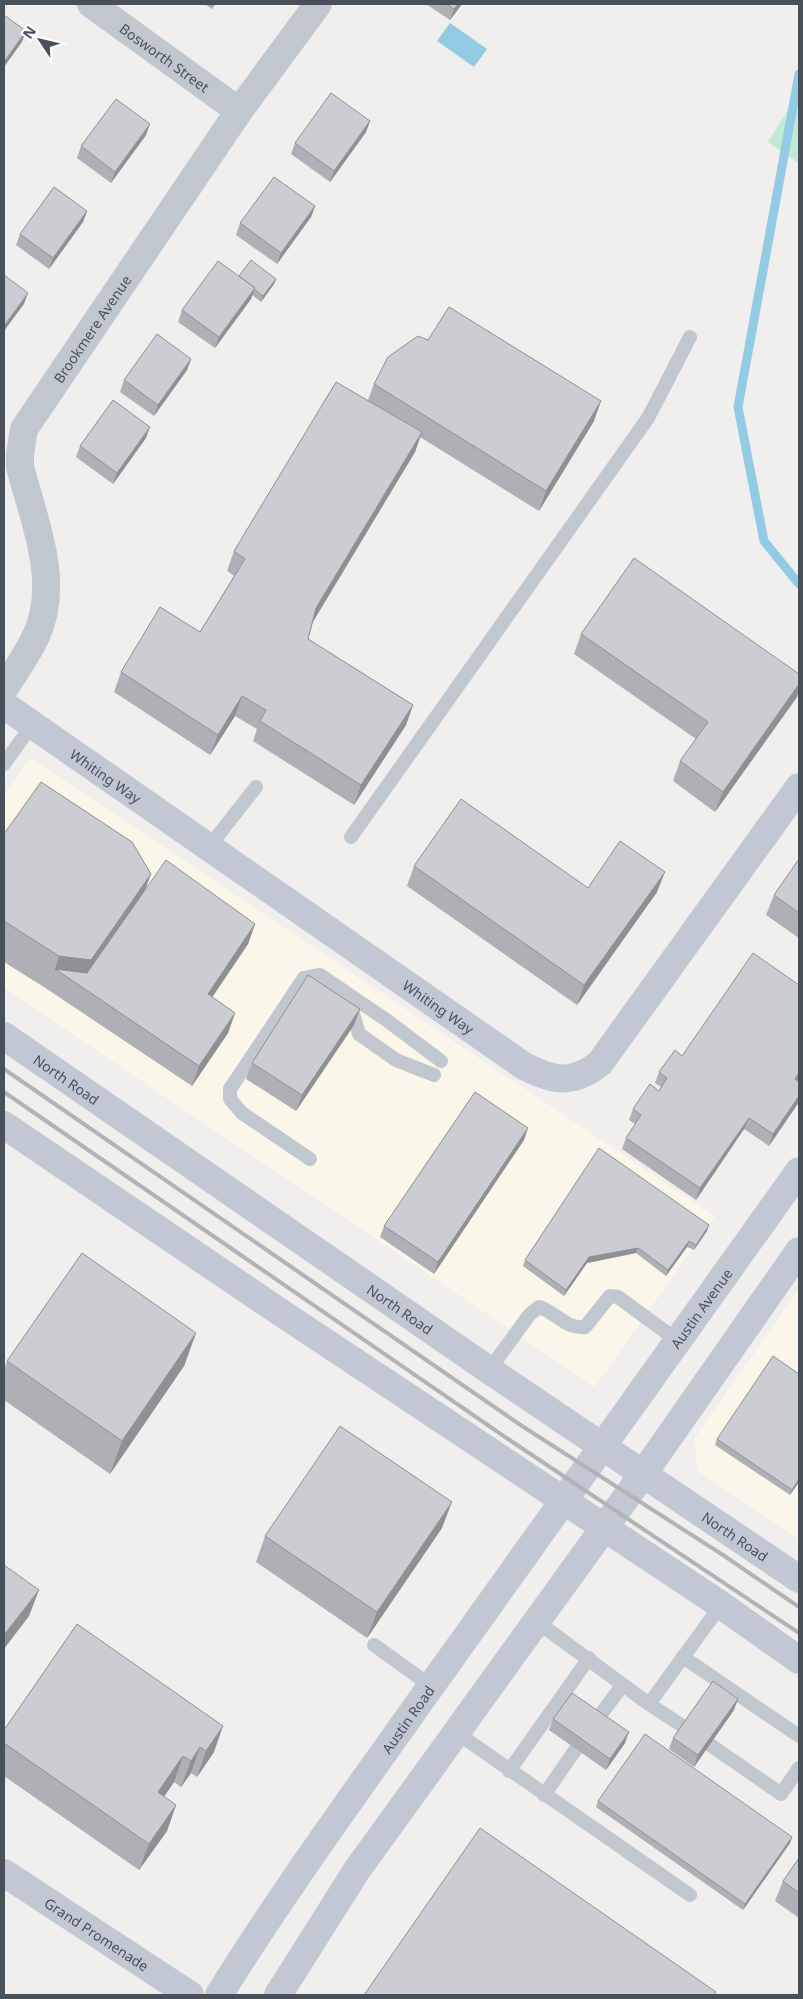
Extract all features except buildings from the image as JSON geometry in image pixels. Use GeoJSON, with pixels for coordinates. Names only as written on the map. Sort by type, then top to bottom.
{"type":"FeatureCollection","features":[{"type":"Feature","properties":{"kind":"main road","name":"Whiting Way"},"geometry":{"type":"LineString","coordinates":[[4,705],[524,1066],[543,1076],[563,1079],[581,1075],[600,1064],[799,787]]}},
{"type":"Feature","properties":{"kind":"main road","name":"North Road"},"geometry":{"type":"LineString","coordinates":[[4,1036],[489,1370],[799,1579]]}},
{"type":"Feature","properties":{"kind":"main road"},"geometry":{"type":"LineString","coordinates":[[4,1125],[306,1330],[721,1605],[799,1660]]}},
{"type":"Feature","properties":{"kind":"main road","name":"Austin Avenue"},"geometry":{"type":"LineString","coordinates":[[601,1446],[799,1171]]}},
{"type":"Feature","properties":{"kind":"main road"},"geometry":{"type":"LineString","coordinates":[[278,1995],[357,1870],[643,1474],[799,1251]]}},
{"type":"Feature","properties":{"kind":"main road","name":"Austin Road"},"geometry":{"type":"LineString","coordinates":[[219,1995],[249,1947],[601,1446]]}},
{"type":"Feature","properties":{"kind":"main road","name":"Grand Promenade"},"geometry":{"type":"LineString","coordinates":[[4,1873],[190,1995]]}},
{"type":"Feature","properties":{"kind":"street","name":"Bosworth Street"},"geometry":{"type":"LineString","coordinates":[[91,4],[239,111]]}},
{"type":"Feature","properties":{"kind":"street","name":"Brookmere Avenue"},"geometry":{"type":"LineString","coordinates":[[4,689],[36,636],[43,615],[46,592],[45,564],[20,467],[24,429],[239,111],[318,4]]}},
{"type":"Feature","properties":{"kind":"lane"},"geometry":{"type":"LineString","coordinates":[[351,837],[648,418],[690,336]]}},
{"type":"Feature","properties":{"kind":"lane"},"geometry":{"type":"LineString","coordinates":[[4,764],[32,725]]}},
{"type":"Feature","properties":{"kind":"lane"},"geometry":{"type":"LineString","coordinates":[[209,847],[256,787]]}},
{"type":"Feature","properties":{"kind":"lane"},"geometry":{"type":"LineString","coordinates":[[310,1159],[242,1113],[230,1099],[230,1089],[304,978],[320,975],[441,1061]]}},
{"type":"Feature","properties":{"kind":"lane"},"geometry":{"type":"LineString","coordinates":[[348,994],[359,1034],[396,1060],[434,1075]]}},
{"type":"Feature","properties":{"kind":"lane"},"geometry":{"type":"LineString","coordinates":[[489,1370],[530,1314],[539,1307],[547,1309],[570,1326],[577,1328],[586,1327],[610,1296],[618,1297],[678,1341]]}},
{"type":"Feature","properties":{"kind":"lane"},"geometry":{"type":"LineString","coordinates":[[649,1704],[721,1605]]}},
{"type":"Feature","properties":{"kind":"lane"},"geometry":{"type":"LineString","coordinates":[[536,1621],[589,1658],[622,1686],[684,1727]]}},
{"type":"Feature","properties":{"kind":"lane"},"geometry":{"type":"LineString","coordinates":[[374,1645],[431,1686]]}},
{"type":"Feature","properties":{"kind":"lane"},"geometry":{"type":"LineString","coordinates":[[683,1657],[799,1736]]}},
{"type":"Feature","properties":{"kind":"lane"},"geometry":{"type":"LineString","coordinates":[[509,1771],[589,1658]]}},
{"type":"Feature","properties":{"kind":"lane"},"geometry":{"type":"LineString","coordinates":[[595,1722],[622,1686]]}},
{"type":"Feature","properties":{"kind":"lane"},"geometry":{"type":"LineString","coordinates":[[457,1733],[544,1796],[690,1895]]}},
{"type":"Feature","properties":{"kind":"lane"},"geometry":{"type":"LineString","coordinates":[[709,1744],[780,1794],[799,1768]]}},
{"type":"Feature","properties":{"kind":"lane"},"geometry":{"type":"LineString","coordinates":[[544,1796],[576,1749]]}},
{"type":"Feature","properties":{"kind":"shaded area"},"geometry":{"type":"Polygon","coordinates":[[[30,758],[715,1216],[595,1387],[4,988],[4,795],[30,758]]]}},
{"type":"Feature","properties":{"kind":"shaded area"},"geometry":{"type":"Polygon","coordinates":[[[799,1289],[799,1539],[698,1471],[694,1439],[799,1289]]]}},
{"type":"Feature","properties":{"kind":"green space"},"geometry":{"type":"Polygon","coordinates":[[[799,93],[799,163],[768,142],[799,93]]]}},
{"type":"Feature","properties":{"kind":"water"},"geometry":{"type":"Polygon","coordinates":[[[450,23],[487,49],[474,67],[437,41],[450,23]]]}},
{"type":"Feature","properties":{"kind":"waterway"},"geometry":{"type":"LineString","coordinates":[[799,74],[738,407],[764,541],[799,584]]}},
{"type":"Feature","properties":{"kind":"railway"},"geometry":{"type":"LineString","coordinates":[[4,1069],[522,1426],[723,1555],[799,1607]]}},
{"type":"Feature","properties":{"kind":"railway"},"geometry":{"type":"LineString","coordinates":[[4,1092],[511,1441],[799,1633]]}}]}
